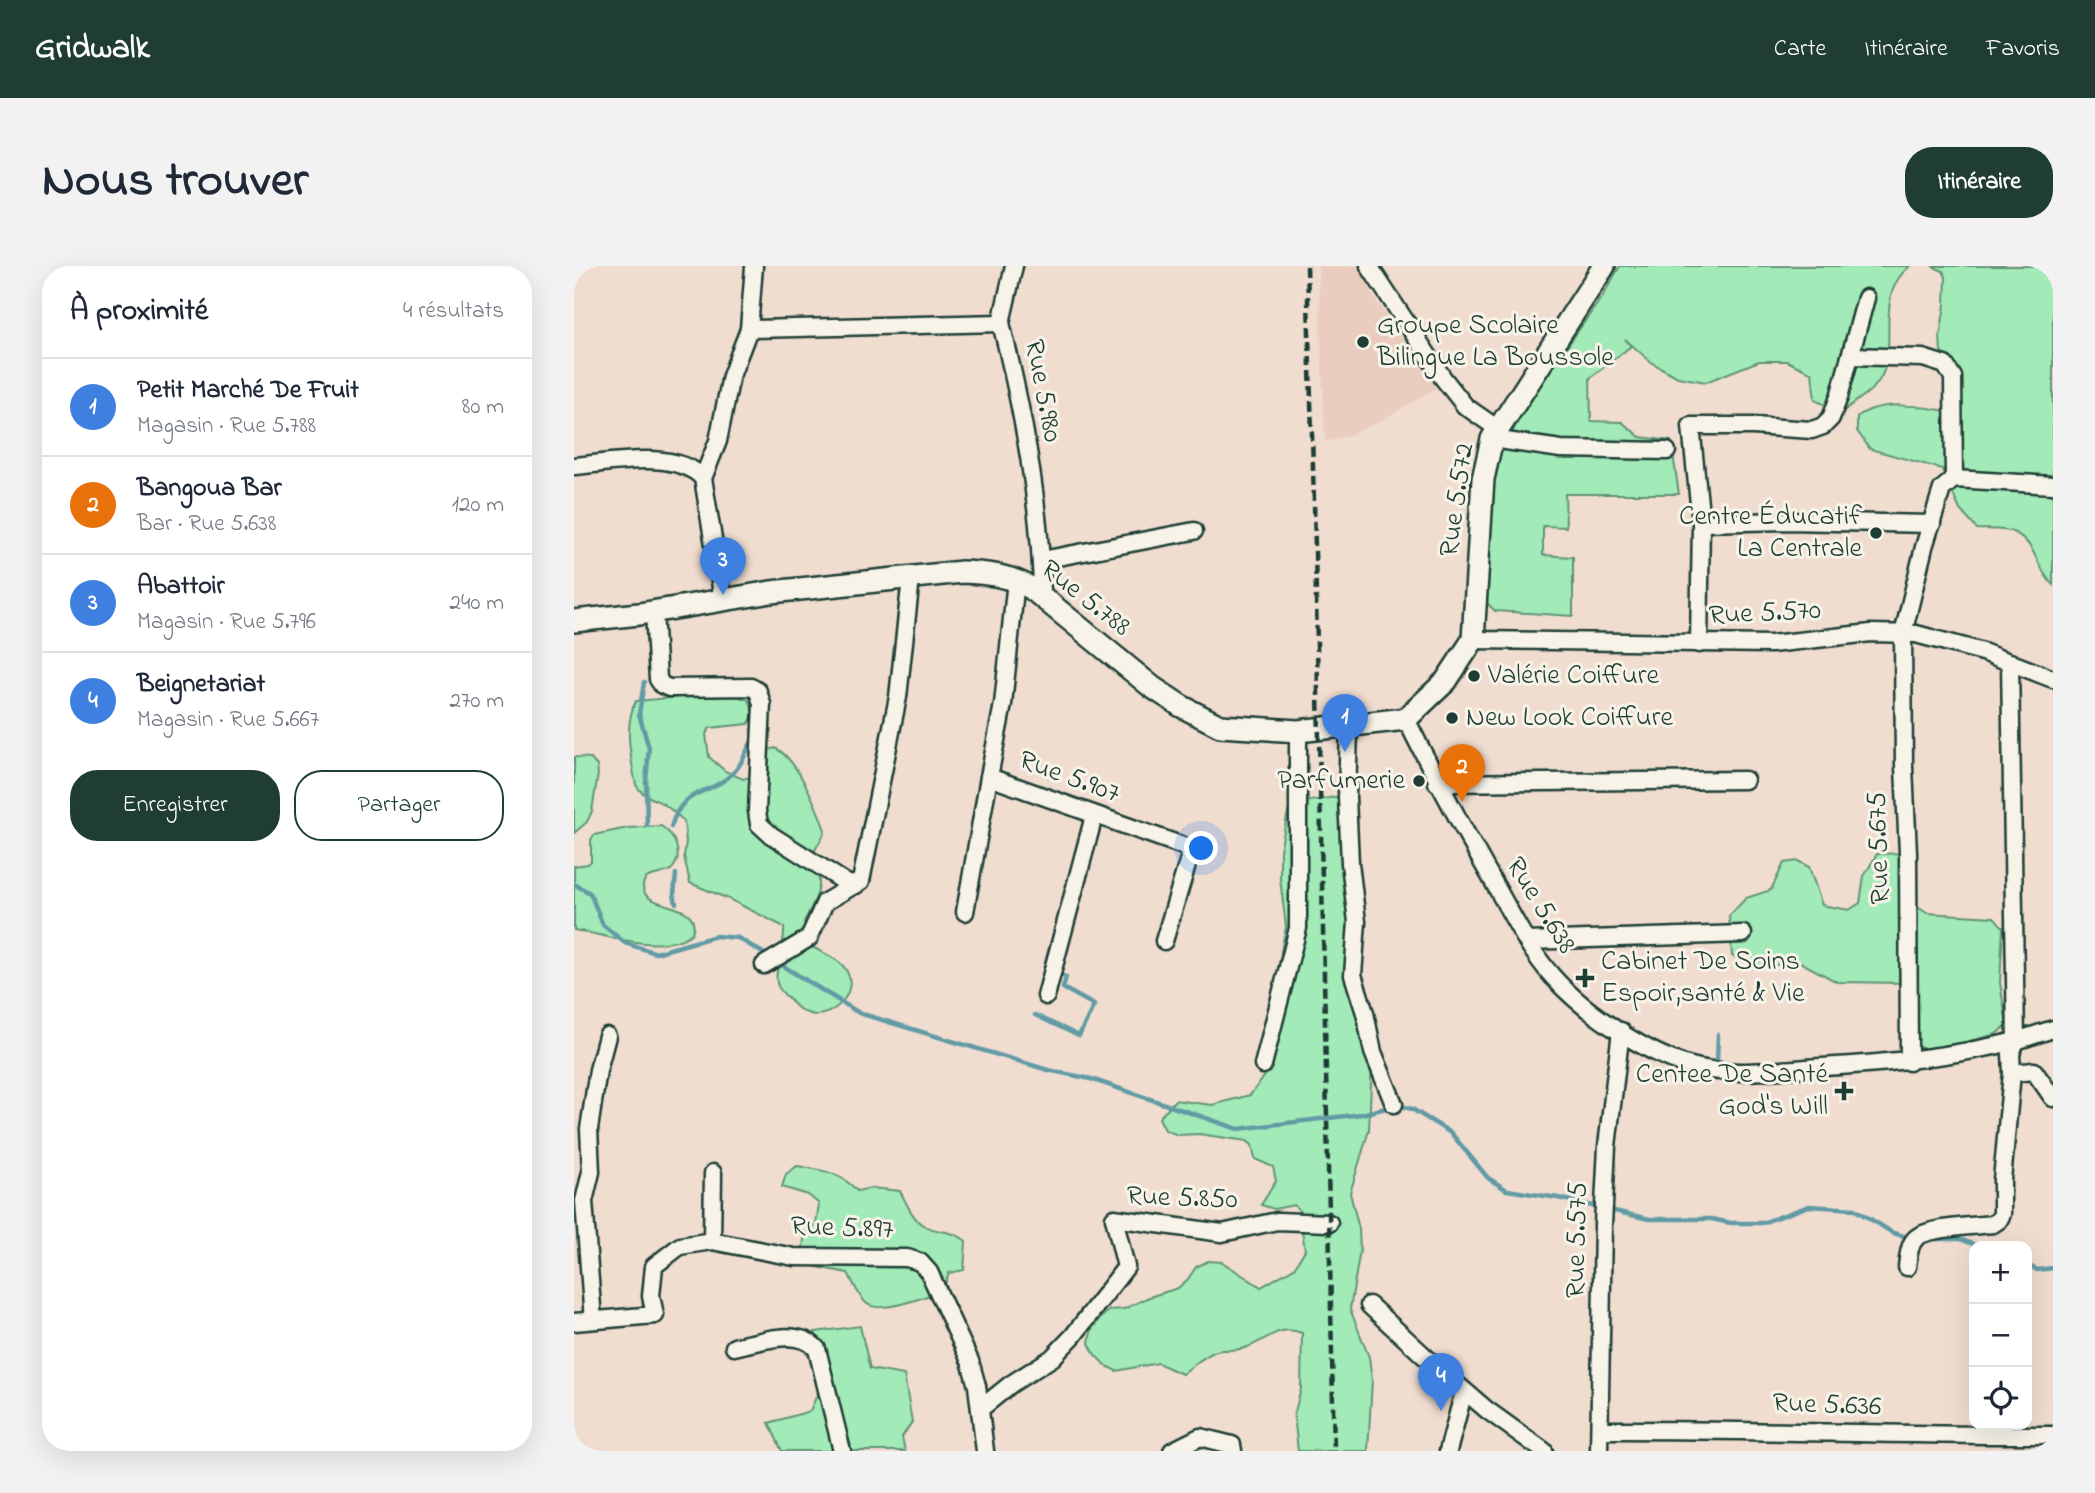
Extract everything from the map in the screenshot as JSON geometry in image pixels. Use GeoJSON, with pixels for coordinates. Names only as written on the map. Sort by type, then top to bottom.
{"type":"FeatureCollection","features":[{"type":"Feature","properties":{"kind":"street"},"geometry":{"type":"LineString","coordinates":[[723,600],[703,478],[718,441],[732,376],[749,329],[754,266]]}},
{"type":"Feature","properties":{"kind":"street"},"geometry":{"type":"LineString","coordinates":[[1001,323],[1014,266]]}},
{"type":"Feature","properties":{"kind":"street"},"geometry":{"type":"LineString","coordinates":[[1369,266],[1457,397],[1495,434],[1561,449],[1667,451]]}},
{"type":"Feature","properties":{"kind":"street","name":"Rue 5.572"},"geometry":{"type":"LineString","coordinates":[[1471,643],[1483,480],[1495,434],[1604,266]]}},
{"type":"Feature","properties":{"kind":"street"},"geometry":{"type":"LineString","coordinates":[[1699,644],[1702,523],[1691,426],[1812,430],[1823,426],[1831,418],[1835,408],[1866,298]]}},
{"type":"Feature","properties":{"kind":"street","name":"Rue 5.980"},"geometry":{"type":"LineString","coordinates":[[749,329],[1001,323],[1017,388],[1042,559],[1042,595]]}},
{"type":"Feature","properties":{"kind":"street"},"geometry":{"type":"LineString","coordinates":[[1850,356],[1923,358],[1945,365],[1953,377],[1954,479],[2053,485]]}},
{"type":"Feature","properties":{"kind":"street"},"geometry":{"type":"LineString","coordinates":[[574,466],[665,460],[686,465],[703,478]]}},
{"type":"Feature","properties":{"kind":"street","name":"Rue 5.675"},"geometry":{"type":"LineString","coordinates":[[1909,1062],[1903,634],[1942,489],[1954,479]]}},
{"type":"Feature","properties":{"kind":"street"},"geometry":{"type":"LineString","coordinates":[[1702,523],[1787,521],[1932,524]]}},
{"type":"Feature","properties":{"kind":"street"},"geometry":{"type":"LineString","coordinates":[[1042,559],[1194,531]]}},
{"type":"Feature","properties":{"kind":"street","name":"Rue 5.788"},"geometry":{"type":"LineString","coordinates":[[574,621],[654,612],[771,592],[981,573],[1016,580],[1042,595],[1104,650],[1152,687],[1208,721],[1235,728],[1298,731],[1406,719]]}},
{"type":"Feature","properties":{"kind":"street"},"geometry":{"type":"LineString","coordinates":[[764,965],[809,938],[825,902],[856,885],[863,875],[898,697],[911,578]]}},
{"type":"Feature","properties":{"kind":"street","name":"Rue 5.907"},"geometry":{"type":"LineString","coordinates":[[1016,580],[1003,704],[989,777],[1188,850],[1191,855],[1164,941]]}},
{"type":"Feature","properties":{"kind":"street"},"geometry":{"type":"LineString","coordinates":[[654,612],[658,679],[662,685],[669,688],[751,687],[758,691],[762,704],[757,811],[759,824],[771,835],[848,884],[856,885]]}},
{"type":"Feature","properties":{"kind":"street","name":"Rue 5.570"},"geometry":{"type":"LineString","coordinates":[[1471,643],[1771,644],[1871,633],[1916,634],[1983,652],[2051,676]]}},
{"type":"Feature","properties":{"kind":"street"},"geometry":{"type":"LineString","coordinates":[[1406,719],[1446,681],[1471,643]]}},
{"type":"Feature","properties":{"kind":"street"},"geometry":{"type":"LineString","coordinates":[[1907,1267],[1915,1239],[1922,1234],[1934,1230],[1993,1224],[2002,1214],[2011,1054],[2016,1041],[2010,662]]}},
{"type":"Feature","properties":{"kind":"street","name":"Rue 5.638"},"geometry":{"type":"LineString","coordinates":[[1406,719],[1437,783],[1527,941],[1553,977],[1581,1004],[1672,1061],[1699,1068],[1734,1072],[1909,1062],[1966,1053],[2053,1029]]}},
{"type":"Feature","properties":{"kind":"street"},"geometry":{"type":"LineString","coordinates":[[1349,727],[1347,797],[1350,863],[1357,922],[1353,975],[1373,1052],[1394,1104]]}},
{"type":"Feature","properties":{"kind":"street"},"geometry":{"type":"LineString","coordinates":[[1263,1065],[1298,928],[1298,731]]}},
{"type":"Feature","properties":{"kind":"street"},"geometry":{"type":"LineString","coordinates":[[965,912],[989,777]]}},
{"type":"Feature","properties":{"kind":"street"},"geometry":{"type":"LineString","coordinates":[[1437,783],[1745,780]]}},
{"type":"Feature","properties":{"kind":"street"},"geometry":{"type":"LineString","coordinates":[[1046,996],[1094,816]]}},
{"type":"Feature","properties":{"kind":"street"},"geometry":{"type":"LineString","coordinates":[[1527,941],[1743,934]]}},
{"type":"Feature","properties":{"kind":"street","name":"Rue 5.575"},"geometry":{"type":"LineString","coordinates":[[1600,1451],[1607,1146],[1621,1031]]}},
{"type":"Feature","properties":{"kind":"street"},"geometry":{"type":"LineString","coordinates":[[593,1320],[584,1201],[592,1171],[589,1129],[598,1070],[607,1035]]}},
{"type":"Feature","properties":{"kind":"street"},"geometry":{"type":"LineString","coordinates":[[2012,1073],[2034,1071],[2053,1098]]}},
{"type":"Feature","properties":{"kind":"street"},"geometry":{"type":"LineString","coordinates":[[574,1322],[655,1315],[650,1296],[654,1266],[680,1246],[712,1241],[713,1173]]}},
{"type":"Feature","properties":{"kind":"street","name":"Rue 5.850"},"geometry":{"type":"LineString","coordinates":[[980,1409],[1011,1384],[1052,1358],[1073,1336],[1126,1267],[1114,1218],[1222,1233],[1278,1221],[1329,1223]]}},
{"type":"Feature","properties":{"kind":"street","name":"Rue 5.897"},"geometry":{"type":"LineString","coordinates":[[712,1241],[794,1257],[907,1258],[920,1262],[929,1272],[970,1361],[977,1386],[985,1451]]}},
{"type":"Feature","properties":{"kind":"street"},"geometry":{"type":"LineString","coordinates":[[1369,1305],[1464,1391],[1544,1451]]}},
{"type":"Feature","properties":{"kind":"street"},"geometry":{"type":"LineString","coordinates":[[734,1347],[795,1337],[810,1342],[817,1349],[842,1451]]}},
{"type":"Feature","properties":{"kind":"street"},"geometry":{"type":"LineString","coordinates":[[1448,1451],[1451,1430],[1464,1391]]}},
{"type":"Feature","properties":{"kind":"street","name":"Rue 5.636"},"geometry":{"type":"LineString","coordinates":[[1600,1430],[1722,1429],[1922,1436],[1987,1443],[2053,1435]]}},
{"type":"Feature","properties":{"kind":"street"},"geometry":{"type":"LineString","coordinates":[[1172,1451],[1200,1437],[1232,1445],[1233,1451]]}},
{"type":"Feature","properties":{"kind":"shaded area","name":"Groupe Scolaire Bilingue La Boussole"},"geometry":{"type":"Polygon","coordinates":[[[1318,266],[1362,266],[1373,296],[1438,387],[1379,422],[1350,435],[1325,442],[1318,266]]]}},
{"type":"Feature","properties":{"kind":"green space"},"geometry":{"type":"Polygon","coordinates":[[[1620,266],[1910,266],[1898,279],[1892,293],[1885,369],[1875,386],[1845,410],[1838,411],[1815,400],[1812,373],[1787,361],[1759,361],[1706,382],[1678,377],[1652,363],[1625,339],[1631,346],[1590,378],[1591,421],[1622,422],[1640,437],[1671,441],[1679,494],[1565,494],[1566,527],[1543,526],[1543,555],[1573,557],[1573,616],[1495,611],[1483,599],[1493,469],[1528,402],[1602,297],[1620,266]]]}},
{"type":"Feature","properties":{"kind":"green space"},"geometry":{"type":"Polygon","coordinates":[[[1932,266],[2053,266],[2053,585],[2022,537],[2006,530],[1977,529],[1960,510],[1942,469],[1870,449],[1857,431],[1857,417],[1877,408],[1900,405],[1946,411],[1953,377],[1941,351],[1946,277],[1943,271],[1932,266]]]}},
{"type":"Feature","properties":{"kind":"green space"},"geometry":{"type":"Polygon","coordinates":[[[721,692],[747,699],[751,704],[753,718],[748,724],[710,728],[706,734],[709,757],[725,771],[743,779],[750,777],[762,752],[775,748],[783,753],[798,772],[825,830],[812,858],[819,878],[818,891],[804,922],[810,946],[839,962],[847,971],[850,981],[844,999],[829,1012],[819,1015],[803,1012],[781,991],[777,974],[784,927],[690,883],[684,856],[684,821],[636,785],[629,731],[636,701],[721,692]]]}},
{"type":"Feature","properties":{"kind":"green space"},"geometry":{"type":"Polygon","coordinates":[[[574,757],[590,758],[597,766],[598,774],[592,811],[587,822],[574,833],[574,757]]]}},
{"type":"Feature","properties":{"kind":"green space"},"geometry":{"type":"Polygon","coordinates":[[[1342,796],[1353,909],[1353,994],[1372,1060],[1369,1130],[1350,1193],[1359,1229],[1360,1250],[1350,1309],[1369,1357],[1372,1380],[1368,1451],[1298,1451],[1294,1415],[1301,1389],[1302,1333],[1277,1332],[1238,1350],[1217,1351],[1182,1374],[1158,1363],[1116,1371],[1095,1355],[1089,1343],[1091,1331],[1099,1319],[1110,1310],[1124,1309],[1149,1297],[1178,1288],[1196,1267],[1208,1261],[1222,1262],[1261,1287],[1294,1268],[1305,1250],[1299,1210],[1294,1205],[1274,1209],[1261,1205],[1276,1181],[1273,1167],[1255,1159],[1252,1145],[1247,1141],[1199,1134],[1178,1135],[1165,1130],[1159,1118],[1175,1100],[1212,1105],[1250,1095],[1270,1069],[1281,951],[1286,927],[1280,878],[1280,850],[1288,812],[1304,810],[1304,802],[1342,796]]]}},
{"type":"Feature","properties":{"kind":"green space"},"geometry":{"type":"Polygon","coordinates":[[[661,826],[670,834],[678,857],[673,868],[650,876],[643,887],[652,900],[689,915],[693,923],[692,933],[680,940],[651,943],[574,930],[574,866],[591,861],[591,840],[594,835],[628,828],[661,826]]]}},
{"type":"Feature","properties":{"kind":"green space"},"geometry":{"type":"Polygon","coordinates":[[[1908,853],[1916,906],[1927,913],[1994,917],[2003,927],[2000,983],[2007,1025],[1996,1034],[1938,1050],[1913,1047],[1905,983],[1837,982],[1800,962],[1757,967],[1732,956],[1729,916],[1746,898],[1771,890],[1784,863],[1798,861],[1809,867],[1822,905],[1849,910],[1860,903],[1864,876],[1877,854],[1908,853]]]}},
{"type":"Feature","properties":{"kind":"green space"},"geometry":{"type":"Polygon","coordinates":[[[797,1166],[837,1176],[857,1191],[871,1188],[900,1191],[919,1222],[966,1241],[964,1270],[949,1273],[943,1290],[926,1296],[892,1306],[872,1306],[866,1303],[848,1273],[807,1265],[802,1253],[805,1233],[816,1224],[819,1204],[808,1195],[782,1187],[786,1174],[797,1166]]]}},
{"type":"Feature","properties":{"kind":"green space"},"geometry":{"type":"Polygon","coordinates":[[[860,1326],[870,1369],[904,1375],[912,1422],[902,1437],[905,1451],[782,1451],[769,1423],[810,1411],[826,1374],[815,1332],[860,1326]]]}},
{"type":"Feature","properties":{"kind":"waterway"},"geometry":{"type":"LineString","coordinates":[[644,682],[639,714],[649,748],[646,781],[647,825]]}},
{"type":"Feature","properties":{"kind":"waterway"},"geometry":{"type":"LineString","coordinates":[[671,827],[683,804],[698,793],[717,785],[735,771],[754,738]]}},
{"type":"Feature","properties":{"kind":"waterway"},"geometry":{"type":"LineString","coordinates":[[676,874],[676,903]]}},
{"type":"Feature","properties":{"kind":"waterway"},"geometry":{"type":"LineString","coordinates":[[574,884],[590,893],[603,925],[625,943],[656,953],[716,936],[738,938],[768,956]]}},
{"type":"Feature","properties":{"kind":"waterway"},"geometry":{"type":"LineString","coordinates":[[778,963],[859,1013],[1048,1070],[1091,1079],[1238,1129],[1362,1114],[1390,1107]]}},
{"type":"Feature","properties":{"kind":"waterway"},"geometry":{"type":"LineString","coordinates":[[1035,1015],[1079,1036],[1094,1005],[1063,988],[1066,977],[1055,973]]}},
{"type":"Feature","properties":{"kind":"waterway"},"geometry":{"type":"LineString","coordinates":[[1717,1061],[1718,1035]]}},
{"type":"Feature","properties":{"kind":"waterway"},"geometry":{"type":"LineString","coordinates":[[1398,1105],[1412,1109],[1451,1133],[1488,1178],[1507,1190],[1558,1198],[1649,1219],[1711,1219],[1731,1223],[1762,1223],[1809,1206],[1854,1209],[1893,1233],[1911,1238]]}},
{"type":"Feature","properties":{"kind":"waterway"},"geometry":{"type":"LineString","coordinates":[[1930,1239],[1960,1239],[1969,1242]]}},
{"type":"Feature","properties":{"kind":"waterway"},"geometry":{"type":"LineString","coordinates":[[2032,1268],[2037,1270],[2053,1268]]}},
{"type":"Feature","properties":{"kind":"railway"},"geometry":{"type":"LineString","coordinates":[[1307,266],[1334,1451]]}},
{"type":"Feature","properties":{"kind":"place","name":"Groupe Scolaire Bilingue La Boussole"},"geometry":{"type":"Point","coordinates":[1363,342]}},
{"type":"Feature","properties":{"kind":"place","name":"Centre Éducatif La Centrale"},"geometry":{"type":"Point","coordinates":[1876,533]}},
{"type":"Feature","properties":{"kind":"place","name":"Abattoir"},"geometry":{"type":"Point","coordinates":[723,595]}},
{"type":"Feature","properties":{"kind":"place","name":"Valérie Coiffure"},"geometry":{"type":"Point","coordinates":[1474,676]}},
{"type":"Feature","properties":{"kind":"place","name":"New Look Coiffure"},"geometry":{"type":"Point","coordinates":[1452,718]}},
{"type":"Feature","properties":{"kind":"place","name":"Petit Marché De Fruit"},"geometry":{"type":"Point","coordinates":[1345,752]}},
{"type":"Feature","properties":{"kind":"place","name":"Parfumerie"},"geometry":{"type":"Point","coordinates":[1419,781]}},
{"type":"Feature","properties":{"kind":"place","name":"Bangoua Bar"},"geometry":{"type":"Point","coordinates":[1462,802]}},
{"type":"Feature","properties":{"kind":"place","name":"Cabinet De Soins Espoir,santé & Vie"},"geometry":{"type":"Point","coordinates":[1585,978]}},
{"type":"Feature","properties":{"kind":"place","name":"Centee De Santé God's Will"},"geometry":{"type":"Point","coordinates":[1844,1091]}},
{"type":"Feature","properties":{"kind":"place","name":"Beignetariat"},"geometry":{"type":"Point","coordinates":[1441,1411]}}]}
